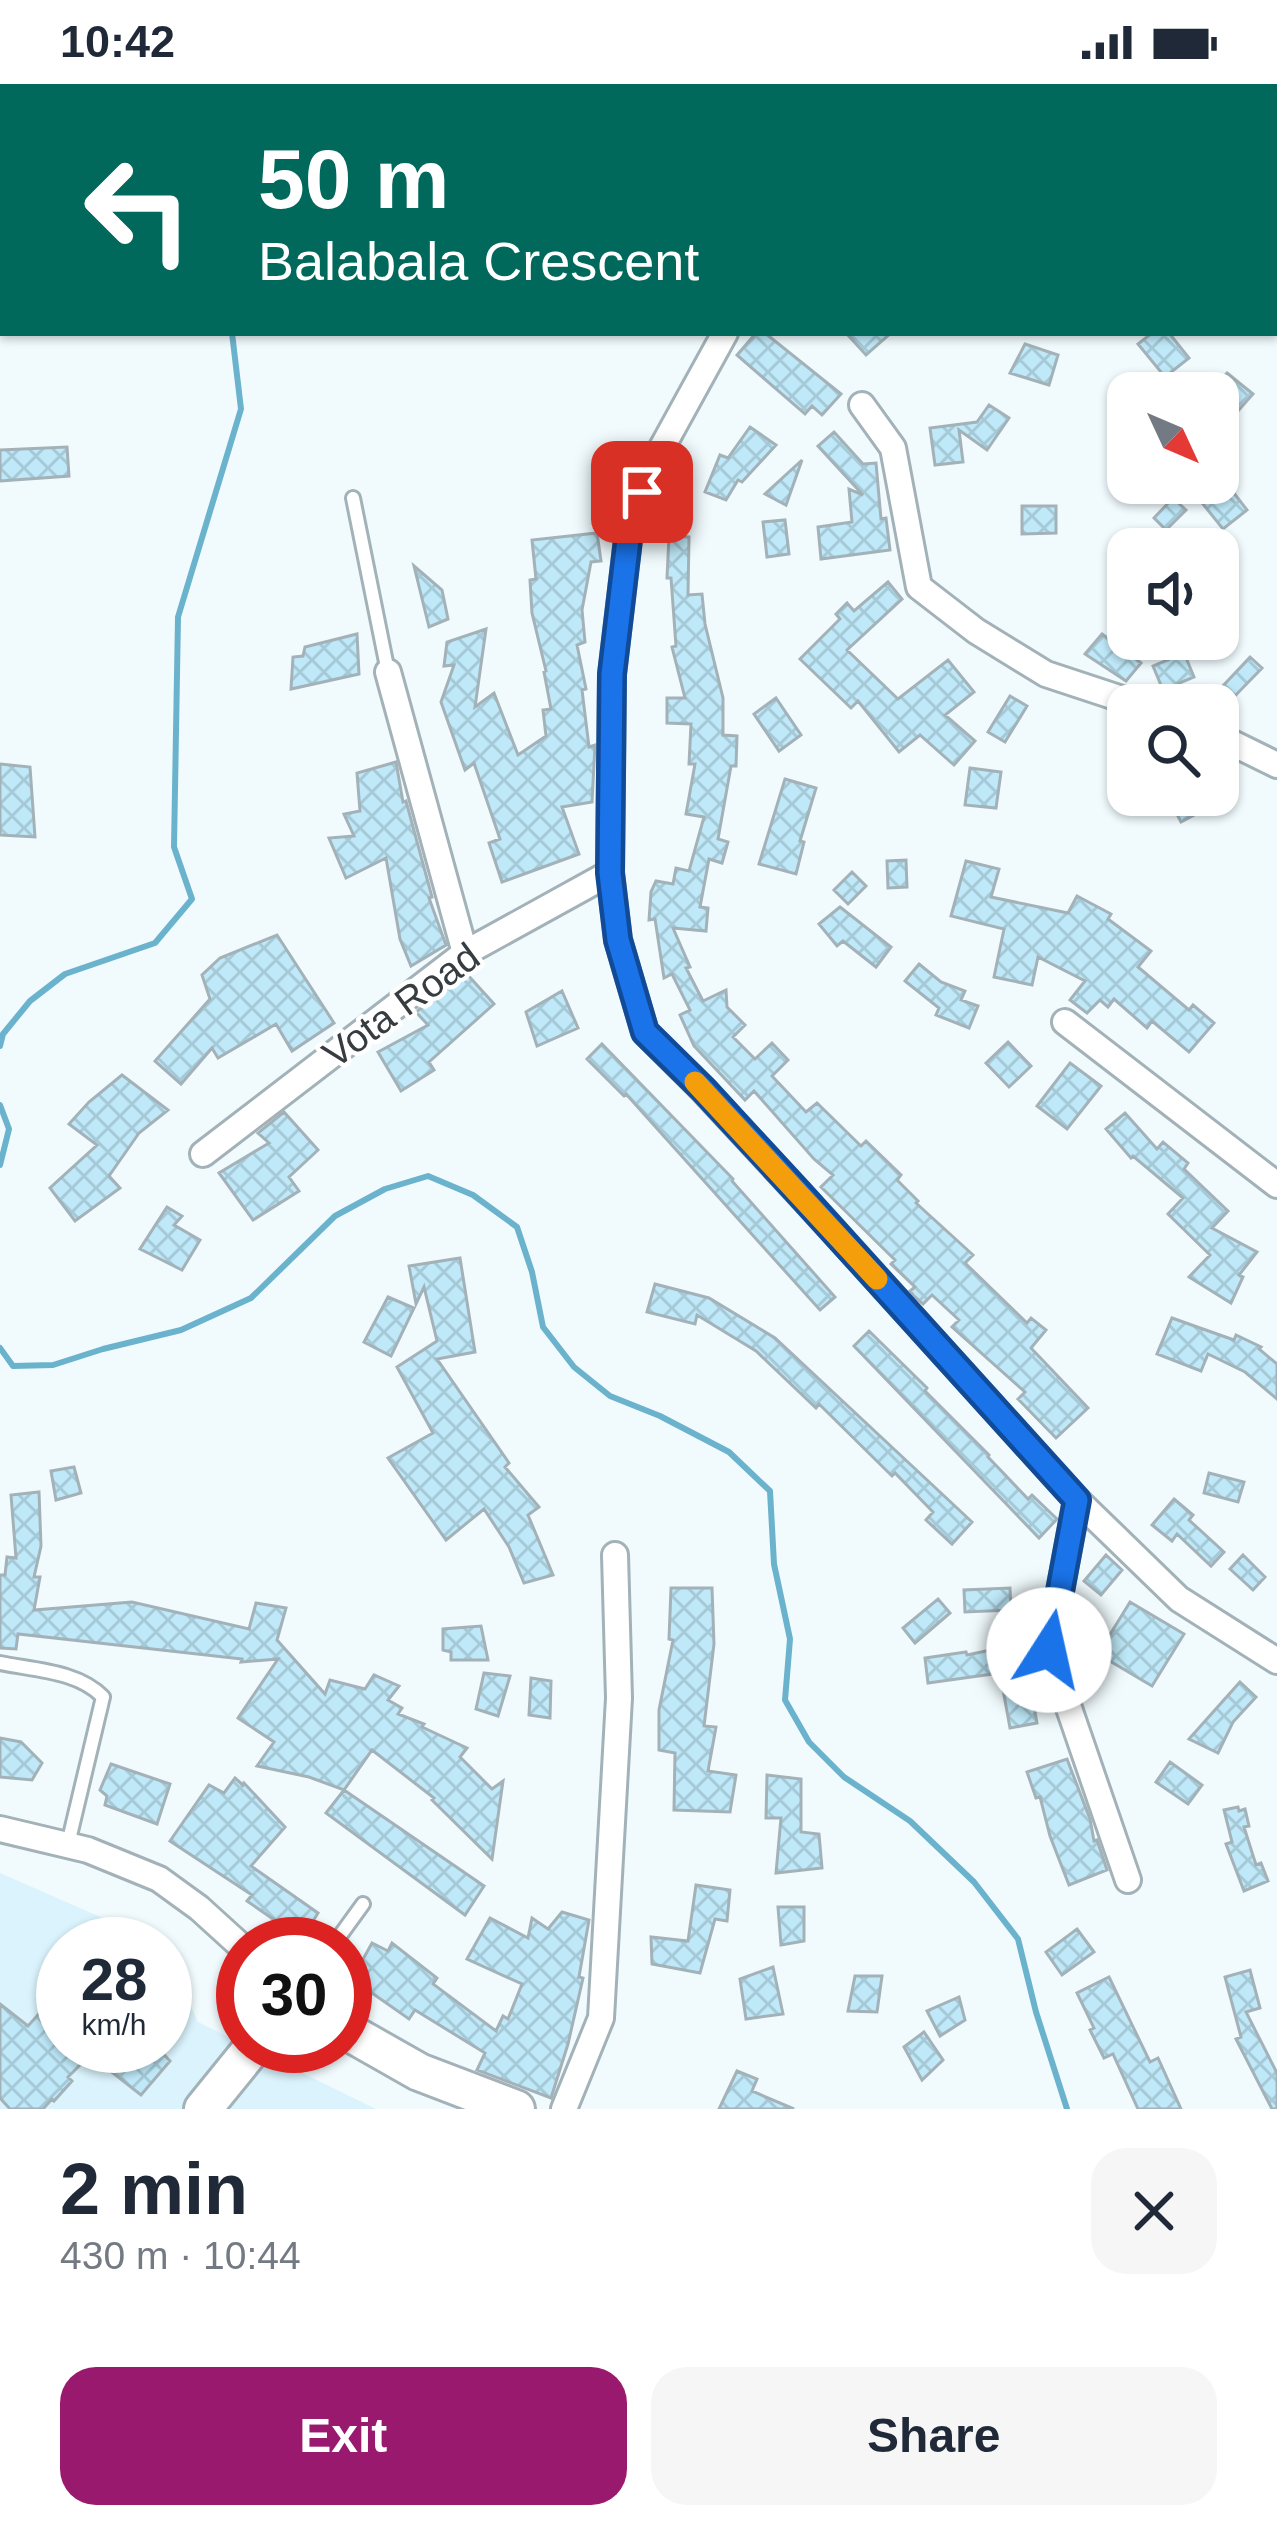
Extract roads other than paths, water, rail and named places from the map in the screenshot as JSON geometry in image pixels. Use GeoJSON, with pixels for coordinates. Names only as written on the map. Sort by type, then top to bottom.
{"type":"FeatureCollection","features":[{"type":"Feature","properties":{"kind":"street"},"geometry":{"type":"LineString","coordinates":[[722,336],[654,462],[630,523],[612,674],[610,873],[618,940],[645,1032],[704,1090],[1077,1500],[1179,1599],[1277,1661]]}},
{"type":"Feature","properties":{"kind":"street"},"geometry":{"type":"LineString","coordinates":[[862,405],[893,448],[919,587],[976,632],[1046,674],[1107,694]]}},
{"type":"Feature","properties":{"kind":"street"},"geometry":{"type":"LineString","coordinates":[[388,672],[466,953]]}},
{"type":"Feature","properties":{"kind":"street"},"geometry":{"type":"LineString","coordinates":[[1239,746],[1277,765]]}},
{"type":"Feature","properties":{"kind":"street","name":"Vota Road"},"geometry":{"type":"LineString","coordinates":[[203,1154],[466,953],[610,873]]}},
{"type":"Feature","properties":{"kind":"street"},"geometry":{"type":"LineString","coordinates":[[1065,1022],[1277,1186]]}},
{"type":"Feature","properties":{"kind":"street"},"geometry":{"type":"LineString","coordinates":[[1077,1500],[1049,1650],[1128,1880]]}},
{"type":"Feature","properties":{"kind":"street"},"geometry":{"type":"LineString","coordinates":[[564,2109],[601,2018],[619,1698],[615,1555]]}},
{"type":"Feature","properties":{"kind":"street"},"geometry":{"type":"LineString","coordinates":[[0,1829],[68,1844],[159,1879],[216,1923]]}},
{"type":"Feature","properties":{"kind":"street"},"geometry":{"type":"LineString","coordinates":[[372,2045],[419,2072],[516,2109]]}},
{"type":"Feature","properties":{"kind":"street"},"geometry":{"type":"LineString","coordinates":[[203,2109],[232,2073]]}},
{"type":"Feature","properties":{"kind":"lane"},"geometry":{"type":"LineString","coordinates":[[353,498],[388,672]]}},
{"type":"Feature","properties":{"kind":"lane"},"geometry":{"type":"LineString","coordinates":[[0,1663],[75,1678],[103,1697],[68,1844]]}},
{"type":"Feature","properties":{"kind":"lane"},"geometry":{"type":"LineString","coordinates":[[354,1917],[363,1904]]}},
{"type":"Feature","properties":{"kind":"waterway"},"geometry":{"type":"LineString","coordinates":[[0,1046],[3,1034],[30,1001],[65,974],[155,943],[192,899],[174,847],[178,617],[241,409],[232,336]]}},
{"type":"Feature","properties":{"kind":"waterway"},"geometry":{"type":"LineString","coordinates":[[0,1105],[9,1129],[0,1165]]}},
{"type":"Feature","properties":{"kind":"waterway"},"geometry":{"type":"LineString","coordinates":[[0,1348],[13,1366],[53,1365],[181,1330],[251,1298],[335,1216],[385,1189],[428,1176],[473,1195],[517,1227],[543,1327],[574,1367],[610,1396],[729,1452],[770,1491],[774,1564],[790,1639],[785,1700],[809,1742],[844,1777],[910,1821],[974,1882],[1018,1939],[1067,2109]]}}]}
